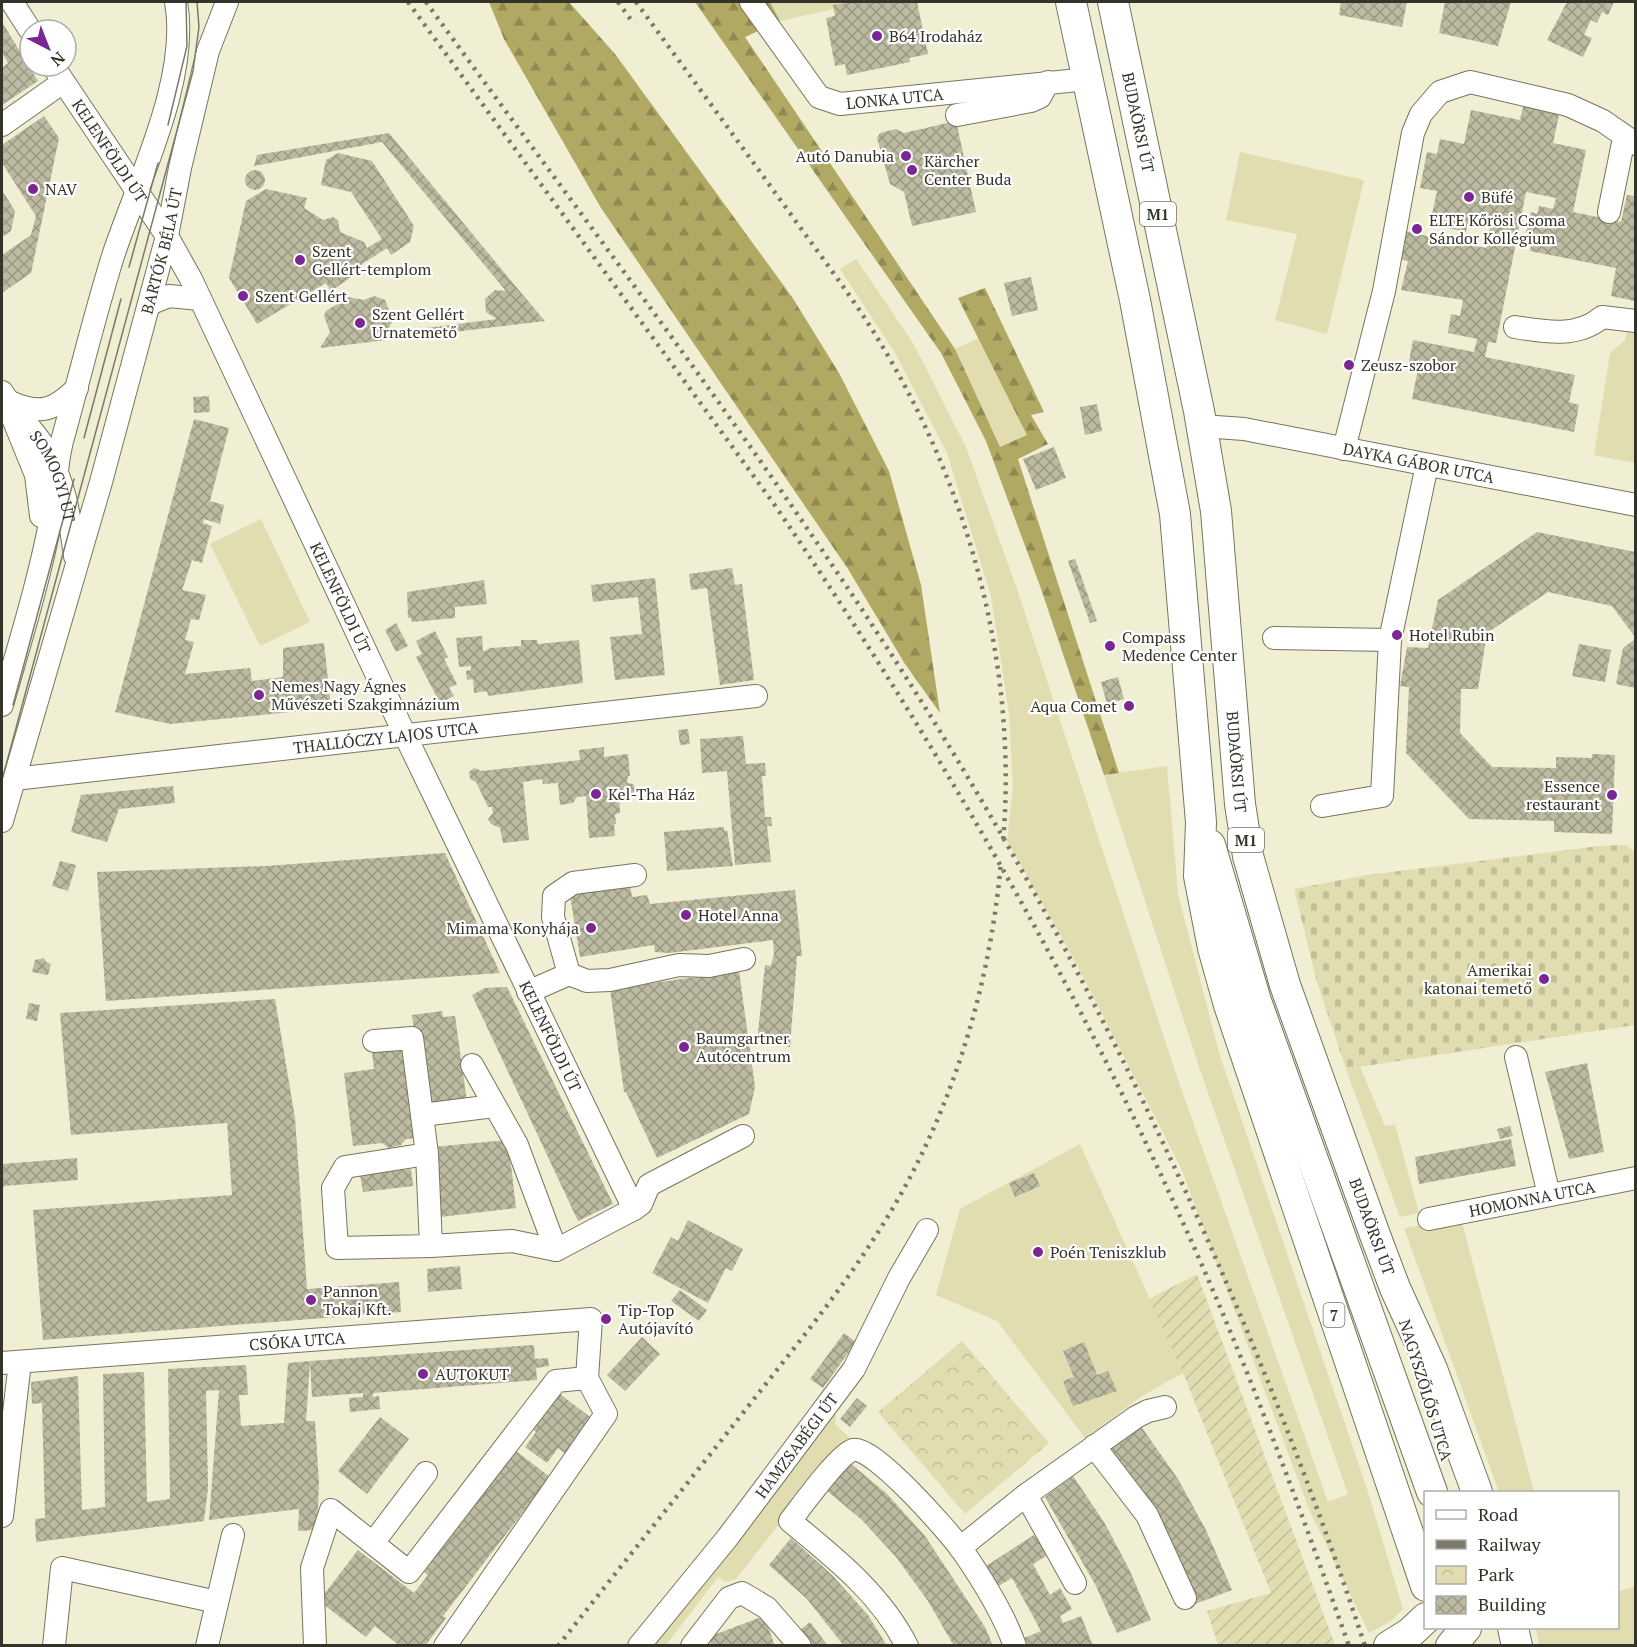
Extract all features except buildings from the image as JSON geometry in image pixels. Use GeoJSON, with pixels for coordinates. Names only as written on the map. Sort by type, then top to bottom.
{"type":"FeatureCollection","features":[{"type":"Feature","properties":{"kind":"main road","name":"M1"},"geometry":{"type":"LineString","coordinates":[[1071,2],[1155,400],[1175,514],[1201,822]]}},
{"type":"Feature","properties":{"kind":"main road","name":"BUDAÖRSI ÚT"},"geometry":{"type":"LineString","coordinates":[[1113,2],[1202,426],[1216,510],[1240,804],[1248,856],[1285,984],[1395,1288],[1432,1369],[1477,1491]]}},
{"type":"Feature","properties":{"kind":"main road"},"geometry":{"type":"LineString","coordinates":[[1201,822],[1217,862],[1235,938],[1256,1000],[1432,1491]]}},
{"type":"Feature","properties":{"kind":"main road","name":"7"},"geometry":{"type":"LineString","coordinates":[[1201,822],[1199,876],[1213,948],[1229,1005],[1424,1583]]}},
{"type":"Feature","properties":{"kind":"main road","name":"NAGYSZŐLŐS UTCA"},"geometry":{"type":"LineString","coordinates":[[1395,1288],[1458,1491]]}},
{"type":"Feature","properties":{"kind":"main road"},"geometry":{"type":"LineString","coordinates":[[1389,1646],[1410,1633],[1424,1619]]}},
{"type":"Feature","properties":{"kind":"main road"},"geometry":{"type":"LineString","coordinates":[[1439,1629],[1445,1646]]}},
{"type":"Feature","properties":{"kind":"main road"},"geometry":{"type":"LineString","coordinates":[[1450,1646],[1465,1629]]}},
{"type":"Feature","properties":{"kind":"main road"},"geometry":{"type":"LineString","coordinates":[[1514,1629],[1517,1646]]}},
{"type":"Feature","properties":{"kind":"street"},"geometry":{"type":"LineString","coordinates":[[12,2],[22,18]]}},
{"type":"Feature","properties":{"kind":"street","name":"BARTÓK BÉLA ÚT"},"geometry":{"type":"LineString","coordinates":[[2,705],[42,560],[51,521],[55,469],[77,388],[114,256],[138,195],[171,83],[178,44],[176,2]]}},
{"type":"Feature","properties":{"kind":"street","name":"BARTÓK BÉLA ÚT"},"geometry":{"type":"LineString","coordinates":[[2,821],[149,304],[167,236],[180,168],[208,51],[227,2]]}},
{"type":"Feature","properties":{"kind":"street","name":"LONKA UTCA"},"geometry":{"type":"LineString","coordinates":[[751,2],[819,97],[840,104],[1088,79]]}},
{"type":"Feature","properties":{"kind":"street"},"geometry":{"type":"LineString","coordinates":[[178,44],[208,51]]}},
{"type":"Feature","properties":{"kind":"street"},"geometry":{"type":"LineString","coordinates":[[2,125],[54,78]]}},
{"type":"Feature","properties":{"kind":"street","name":"KELENFÖLDI ÚT"},"geometry":{"type":"LineString","coordinates":[[61,78],[167,236],[200,299],[405,735],[634,1209]]}},
{"type":"Feature","properties":{"kind":"street"},"geometry":{"type":"LineString","coordinates":[[957,115],[1031,101],[1040,97],[1048,82]]}},
{"type":"Feature","properties":{"kind":"street"},"geometry":{"type":"LineString","coordinates":[[1344,449],[1384,291],[1413,133],[1421,114],[1440,92],[1470,82],[1568,105],[1603,121],[1630,141],[1609,212]]}},
{"type":"Feature","properties":{"kind":"street"},"geometry":{"type":"LineString","coordinates":[[149,304],[169,296],[200,299]]}},
{"type":"Feature","properties":{"kind":"street"},"geometry":{"type":"LineString","coordinates":[[1515,327],[1573,332],[1590,328],[1602,317],[1635,321]]}},
{"type":"Feature","properties":{"kind":"street"},"geometry":{"type":"LineString","coordinates":[[6,409],[36,411],[58,404],[77,388]]}},
{"type":"Feature","properties":{"kind":"street","name":"SOMOGYI ÚT"},"geometry":{"type":"LineString","coordinates":[[6,409],[45,449],[55,469],[67,506],[76,564]]}},
{"type":"Feature","properties":{"kind":"street","name":"SOMOGYI ÚT"},"geometry":{"type":"LineString","coordinates":[[6,409],[36,476],[40,501],[42,560]]}},
{"type":"Feature","properties":{"kind":"street","name":"DAYKA GÁBOR UTCA"},"geometry":{"type":"LineString","coordinates":[[1202,426],[1244,429],[1635,505]]}},
{"type":"Feature","properties":{"kind":"street"},"geometry":{"type":"LineString","coordinates":[[1322,806],[1382,796],[1390,640],[1427,465]]}},
{"type":"Feature","properties":{"kind":"street"},"geometry":{"type":"LineString","coordinates":[[1274,638],[1390,640]]}},
{"type":"Feature","properties":{"kind":"street","name":"THALLÓCZY LAJOS UTCA"},"geometry":{"type":"LineString","coordinates":[[14,779],[756,696]]}},
{"type":"Feature","properties":{"kind":"street"},"geometry":{"type":"LineString","coordinates":[[569,974],[553,917],[554,896],[573,883],[635,875]]}},
{"type":"Feature","properties":{"kind":"street"},"geometry":{"type":"LineString","coordinates":[[528,992],[569,974],[587,981],[610,980],[679,965],[709,966],[744,959]]}},
{"type":"Feature","properties":{"kind":"street"},"geometry":{"type":"LineString","coordinates":[[374,1041],[412,1038],[427,1154],[431,1246]]}},
{"type":"Feature","properties":{"kind":"street"},"geometry":{"type":"LineString","coordinates":[[1516,1057],[1549,1195]]}},
{"type":"Feature","properties":{"kind":"street"},"geometry":{"type":"LineString","coordinates":[[472,1065],[517,1145],[556,1250]]}},
{"type":"Feature","properties":{"kind":"street"},"geometry":{"type":"LineString","coordinates":[[422,1115],[494,1106]]}},
{"type":"Feature","properties":{"kind":"street"},"geometry":{"type":"LineString","coordinates":[[427,1154],[345,1167],[333,1188],[336,1248],[512,1241],[556,1250],[634,1209],[641,1204],[649,1185],[743,1136]]}},
{"type":"Feature","properties":{"kind":"street","name":"HOMONNA UTCA"},"geometry":{"type":"LineString","coordinates":[[1429,1219],[1635,1178]]}},
{"type":"Feature","properties":{"kind":"street","name":"HAMZSABÉGI ÚT"},"geometry":{"type":"LineString","coordinates":[[639,1646],[728,1537],[854,1369],[899,1278],[927,1230]]}},
{"type":"Feature","properties":{"kind":"street","name":"CSÓKA UTCA"},"geometry":{"type":"LineString","coordinates":[[11,1363],[591,1319],[587,1378]]}},
{"type":"Feature","properties":{"kind":"street"},"geometry":{"type":"LineString","coordinates":[[2,1516],[11,1363]]}},
{"type":"Feature","properties":{"kind":"street"},"geometry":{"type":"LineString","coordinates":[[315,1646],[312,1568],[331,1510],[409,1572],[556,1381],[587,1378],[606,1414],[445,1646]]}},
{"type":"Feature","properties":{"kind":"street"},"geometry":{"type":"LineString","coordinates":[[960,1548],[1026,1496],[1136,1417],[1148,1410],[1165,1407]]}},
{"type":"Feature","properties":{"kind":"street"},"geometry":{"type":"LineString","coordinates":[[1094,1446],[1147,1515],[1185,1598]]}},
{"type":"Feature","properties":{"kind":"street"},"geometry":{"type":"LineString","coordinates":[[907,1646],[875,1599],[833,1556],[790,1521],[840,1459],[852,1450],[862,1450],[874,1458],[908,1490],[960,1548],[985,1588],[1015,1646]]}},
{"type":"Feature","properties":{"kind":"street"},"geometry":{"type":"LineString","coordinates":[[372,1543],[426,1473]]}},
{"type":"Feature","properties":{"kind":"street"},"geometry":{"type":"LineString","coordinates":[[1026,1496],[1075,1583]]}},
{"type":"Feature","properties":{"kind":"street"},"geometry":{"type":"LineString","coordinates":[[207,1646],[233,1535]]}},
{"type":"Feature","properties":{"kind":"street"},"geometry":{"type":"LineString","coordinates":[[54,1646],[62,1568],[217,1602]]}},
{"type":"Feature","properties":{"kind":"street"},"geometry":{"type":"LineString","coordinates":[[692,1646],[729,1598],[742,1593],[767,1608],[800,1646]]}},
{"type":"Feature","properties":{"kind":"green space"},"geometry":{"type":"Polygon","coordinates":[[[489,2],[569,2],[615,54],[792,297],[839,373],[889,471],[921,585],[940,713],[905,664],[848,569],[601,208],[504,39],[489,2]]]}},
{"type":"Feature","properties":{"kind":"green space"},"geometry":{"type":"Polygon","coordinates":[[[695,2],[770,2],[780,21],[745,37],[955,349],[1000,447],[1027,435],[958,298],[985,288],[1044,412],[1031,415],[1048,444],[1018,459],[1119,773],[1104,775],[1040,586],[986,441],[941,353],[695,2]]]}},
{"type":"Feature","properties":{"kind":"green space"},"geometry":{"type":"Polygon","coordinates":[[[770,2],[865,2],[780,21],[770,2]]]}},
{"type":"Feature","properties":{"kind":"green space"},"geometry":{"type":"Polygon","coordinates":[[[1240,152],[1364,180],[1327,334],[1275,320],[1297,234],[1226,220],[1240,152]]]}},
{"type":"Feature","properties":{"kind":"green space"},"geometry":{"type":"Polygon","coordinates":[[[856,259],[913,343],[966,447],[1018,592],[1176,1074],[1328,1502],[1348,1494],[1199,1067],[1104,775],[1167,766],[1178,894],[1220,1056],[1367,1489],[1403,1609],[1391,1621],[1369,1633],[1309,1509],[1181,1168],[1074,959],[1007,841],[1013,787],[1009,713],[991,596],[947,453],[894,351],[840,269],[856,259]]]}},
{"type":"Feature","properties":{"kind":"green space"},"geometry":{"type":"Polygon","coordinates":[[[1627,331],[1635,333],[1635,463],[1594,455],[1610,353],[1625,340],[1627,331]]]}},
{"type":"Feature","properties":{"kind":"green space"},"geometry":{"type":"Polygon","coordinates":[[[979,338],[1028,435],[1000,447],[955,349],[979,338]]]}},
{"type":"Feature","properties":{"kind":"green space"},"geometry":{"type":"Polygon","coordinates":[[[261,519],[310,622],[260,646],[210,544],[261,519]]]}},
{"type":"Feature","properties":{"kind":"green space"},"geometry":{"type":"Polygon","coordinates":[[[1626,845],[1635,852],[1635,1025],[1346,1069],[1317,982],[1294,889],[1367,875],[1599,846],[1626,845]]]}},
{"type":"Feature","properties":{"kind":"green space"},"geometry":{"type":"Polygon","coordinates":[[[1360,1067],[1385,1126],[1395,1124],[1419,1213],[1400,1217],[1346,1069],[1360,1067]]]}},
{"type":"Feature","properties":{"kind":"green space","name":"Poén Teniszklub"},"geometry":{"type":"Polygon","coordinates":[[[1080,1144],[1183,1373],[1142,1396],[1085,1438],[997,1321],[936,1295],[960,1209],[1080,1144]]]}},
{"type":"Feature","properties":{"kind":"green space"},"geometry":{"type":"Polygon","coordinates":[[[1461,1219],[1534,1491],[1499,1491],[1404,1228],[1461,1219]]]}},
{"type":"Feature","properties":{"kind":"green space"},"geometry":{"type":"Polygon","coordinates":[[[1197,1274],[1335,1645],[1218,1645],[1207,1611],[1271,1593],[1183,1373],[1149,1299],[1197,1274]]]}},
{"type":"Feature","properties":{"kind":"green space"},"geometry":{"type":"Polygon","coordinates":[[[962,1341],[1049,1443],[965,1514],[878,1412],[962,1341]]]}},
{"type":"Feature","properties":{"kind":"green space"},"geometry":{"type":"Polygon","coordinates":[[[830,1411],[836,1416],[835,1424],[852,1440],[838,1449],[736,1579],[725,1582],[718,1577],[666,1645],[649,1646],[830,1411]]]}},
{"type":"Feature","properties":{"kind":"green space"},"geometry":{"type":"Polygon","coordinates":[[[1635,1586],[1635,1645],[1539,1645],[1536,1629],[1619,1629],[1619,1592],[1635,1586]]]}},
{"type":"Feature","properties":{"kind":"tram line"},"geometry":{"type":"LineString","coordinates":[[168,125],[187,46],[186,2]]}},
{"type":"Feature","properties":{"kind":"tram line"},"geometry":{"type":"LineString","coordinates":[[2,780],[193,71],[199,27],[197,2]]}},
{"type":"Feature","properties":{"kind":"tram line"},"geometry":{"type":"LineString","coordinates":[[129,267],[158,163]]}},
{"type":"Feature","properties":{"kind":"tram line"},"geometry":{"type":"LineString","coordinates":[[84,438],[121,299]]}},
{"type":"Feature","properties":{"kind":"tram line"},"geometry":{"type":"LineString","coordinates":[[13,705],[74,479]]}},
{"type":"Feature","properties":{"kind":"railway"},"geometry":{"type":"LineString","coordinates":[[408,2],[774,504],[886,675],[992,850],[1090,1030],[1203,1267],[1269,1428],[1349,1646]]}},
{"type":"Feature","properties":{"kind":"railway"},"geometry":{"type":"LineString","coordinates":[[426,2],[743,436],[865,614],[990,815],[1054,928],[1114,1044],[1172,1162],[1226,1281],[1276,1402],[1365,1646]]}},
{"type":"Feature","properties":{"kind":"railway"},"geometry":{"type":"LineString","coordinates":[[618,2],[634,24]]}},
{"type":"Feature","properties":{"kind":"railway"},"geometry":{"type":"LineString","coordinates":[[636,2],[860,311],[912,401],[940,460],[963,521],[981,583],[994,647],[1003,712],[1006,777],[1003,842]]}},
{"type":"Feature","properties":{"kind":"railway"},"geometry":{"type":"LineString","coordinates":[[558,1646],[833,1297],[872,1241],[907,1183],[943,1107],[970,1027],[990,945],[1001,862]]}},
{"type":"Feature","properties":{"kind":"place","name":"B64 Irodaház"},"geometry":{"type":"Point","coordinates":[877,36]}},
{"type":"Feature","properties":{"kind":"place","name":"Autó Danubia"},"geometry":{"type":"Point","coordinates":[906,156]}},
{"type":"Feature","properties":{"kind":"place","name":"Kärcher Center Buda"},"geometry":{"type":"Point","coordinates":[912,170]}},
{"type":"Feature","properties":{"kind":"place","name":"NAV"},"geometry":{"type":"Point","coordinates":[33,189]}},
{"type":"Feature","properties":{"kind":"place","name":"Büfé"},"geometry":{"type":"Point","coordinates":[1469,197]}},
{"type":"Feature","properties":{"kind":"place","name":"ELTE Kőrösi Csoma Sándor Kollégium"},"geometry":{"type":"Point","coordinates":[1417,229]}},
{"type":"Feature","properties":{"kind":"place","name":"Szent Gellért-templom"},"geometry":{"type":"Point","coordinates":[300,260]}},
{"type":"Feature","properties":{"kind":"place","name":"Szent Gellért"},"geometry":{"type":"Point","coordinates":[243,296]}},
{"type":"Feature","properties":{"kind":"place","name":"Szent Gellért Urnatemető"},"geometry":{"type":"Point","coordinates":[360,323]}},
{"type":"Feature","properties":{"kind":"place","name":"Zeusz-szobor"},"geometry":{"type":"Point","coordinates":[1349,365]}},
{"type":"Feature","properties":{"kind":"place","name":"Hotel Rubin"},"geometry":{"type":"Point","coordinates":[1397,635]}},
{"type":"Feature","properties":{"kind":"place","name":"Compass Medence Center"},"geometry":{"type":"Point","coordinates":[1110,646]}},
{"type":"Feature","properties":{"kind":"place","name":"Nemes Nagy Ágnes Művészeti Szakgimnázium"},"geometry":{"type":"Point","coordinates":[259,695]}},
{"type":"Feature","properties":{"kind":"place","name":"Aqua Comet"},"geometry":{"type":"Point","coordinates":[1129,706]}},
{"type":"Feature","properties":{"kind":"place","name":"Kel-Tha Ház"},"geometry":{"type":"Point","coordinates":[596,794]}},
{"type":"Feature","properties":{"kind":"place","name":"Essence restaurant"},"geometry":{"type":"Point","coordinates":[1612,795]}},
{"type":"Feature","properties":{"kind":"place","name":"Hotel Anna"},"geometry":{"type":"Point","coordinates":[686,915]}},
{"type":"Feature","properties":{"kind":"place","name":"Mimama Konyhája"},"geometry":{"type":"Point","coordinates":[591,928]}},
{"type":"Feature","properties":{"kind":"place","name":"Amerikai katonai temető"},"geometry":{"type":"Point","coordinates":[1544,979]}},
{"type":"Feature","properties":{"kind":"place","name":"Baumgartner Autócentrum"},"geometry":{"type":"Point","coordinates":[684,1047]}},
{"type":"Feature","properties":{"kind":"place","name":"Poén Teniszklub"},"geometry":{"type":"Point","coordinates":[1038,1252]}},
{"type":"Feature","properties":{"kind":"place","name":"Pannon Tokaj Kft."},"geometry":{"type":"Point","coordinates":[311,1300]}},
{"type":"Feature","properties":{"kind":"place","name":"Tip-Top Autójavító"},"geometry":{"type":"Point","coordinates":[606,1319]}},
{"type":"Feature","properties":{"kind":"place","name":"AUTOKUT"},"geometry":{"type":"Point","coordinates":[423,1374]}}]}
